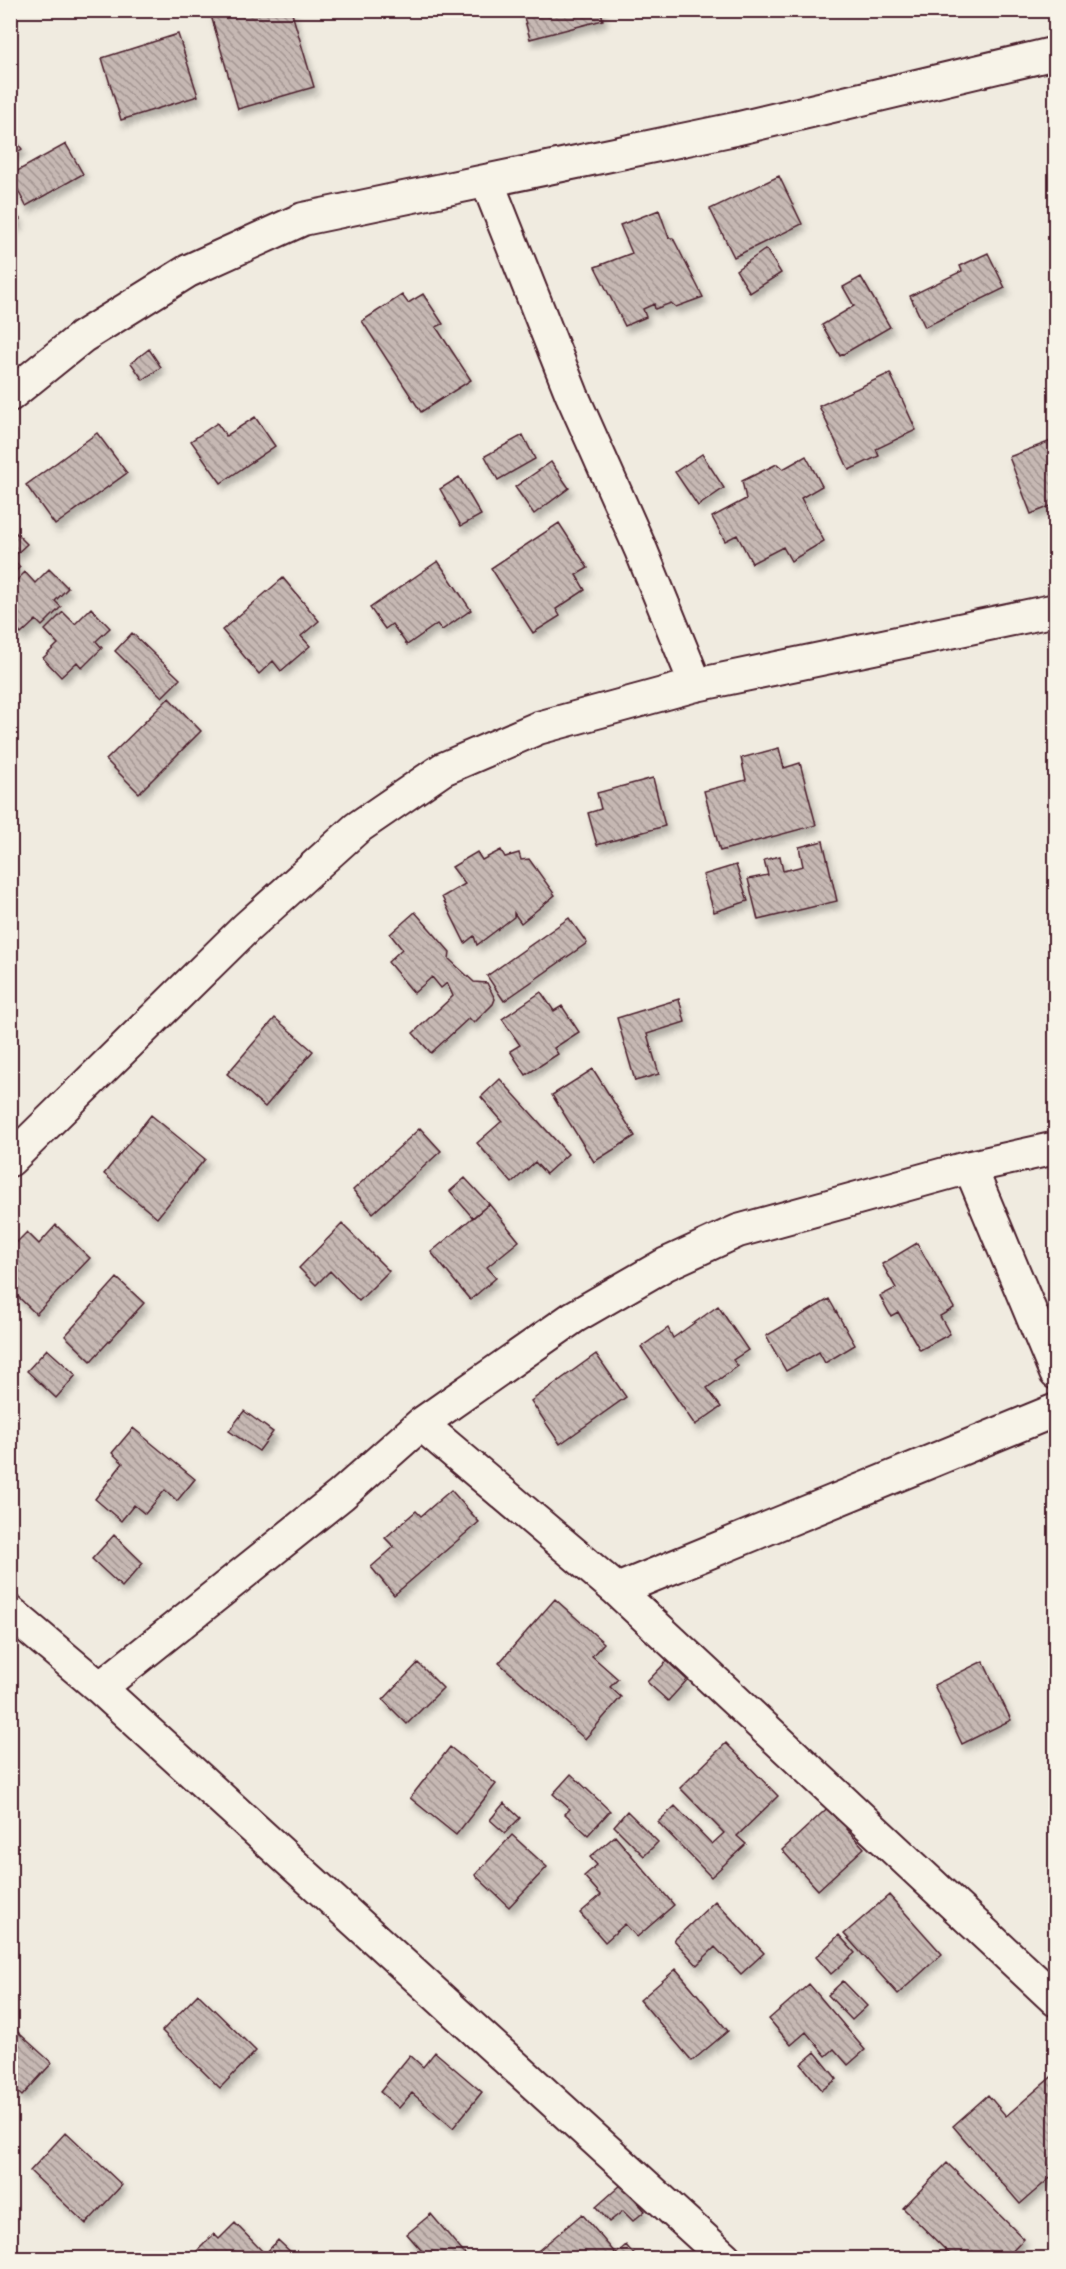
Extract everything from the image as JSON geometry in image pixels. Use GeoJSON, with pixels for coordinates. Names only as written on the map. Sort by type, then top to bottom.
{"type":"FeatureCollection","features":[{"type":"Feature","properties":{"kind":"street"},"geometry":{"type":"LineString","coordinates":[[10,395],[82,337],[188,271],[303,219],[735,129],[1056,53]]}},
{"type":"Feature","properties":{"kind":"street"},"geometry":{"type":"LineString","coordinates":[[487,181],[573,395],[641,549],[696,685]]}},
{"type":"Feature","properties":{"kind":"street"},"geometry":{"type":"LineString","coordinates":[[10,1160],[246,928],[367,822],[443,769],[538,728],[696,685],[1056,610]]}},
{"type":"Feature","properties":{"kind":"street"},"geometry":{"type":"LineString","coordinates":[[100,1688],[341,1495],[420,1424],[574,1317],[666,1264],[738,1231],[970,1167],[1056,1148]]}},
{"type":"Feature","properties":{"kind":"street"},"geometry":{"type":"LineString","coordinates":[[970,1167],[1056,1373]]}},
{"type":"Feature","properties":{"kind":"street"},"geometry":{"type":"LineString","coordinates":[[617,1590],[1056,1410]]}},
{"type":"Feature","properties":{"kind":"street"},"geometry":{"type":"LineString","coordinates":[[420,1424],[617,1590],[1056,2000]]}},
{"type":"Feature","properties":{"kind":"street"},"geometry":{"type":"LineString","coordinates":[[10,1612],[100,1688],[725,2259]]}},
{"type":"Feature","properties":{"kind":"building"},"geometry":{"type":"Polygon","coordinates":[[[216,10],[291,10],[314,87],[238,109],[210,12],[216,10]]]}},
{"type":"Feature","properties":{"kind":"building"},"geometry":{"type":"Polygon","coordinates":[[[522,10],[601,10],[603,20],[530,39],[522,10]]]}},
{"type":"Feature","properties":{"kind":"building"},"geometry":{"type":"Polygon","coordinates":[[[178,34],[198,96],[121,120],[102,58],[178,34]]]}},
{"type":"Feature","properties":{"kind":"building"},"geometry":{"type":"Polygon","coordinates":[[[10,133],[22,149],[10,157],[10,133]]]}},
{"type":"Feature","properties":{"kind":"building"},"geometry":{"type":"Polygon","coordinates":[[[66,144],[83,174],[26,206],[10,175],[66,144]]]}},
{"type":"Feature","properties":{"kind":"building"},"geometry":{"type":"Polygon","coordinates":[[[779,176],[802,224],[734,257],[710,209],[779,176]]]}},
{"type":"Feature","properties":{"kind":"building"},"geometry":{"type":"Polygon","coordinates":[[[10,210],[20,219],[10,230],[10,210]]]}},
{"type":"Feature","properties":{"kind":"building"},"geometry":{"type":"Polygon","coordinates":[[[659,210],[669,238],[673,238],[703,297],[676,307],[671,303],[655,309],[654,304],[643,309],[646,317],[625,326],[595,267],[632,253],[620,225],[659,210]]]}},
{"type":"Feature","properties":{"kind":"building"},"geometry":{"type":"Polygon","coordinates":[[[766,249],[781,273],[750,293],[736,270],[766,249]]]}},
{"type":"Feature","properties":{"kind":"building"},"geometry":{"type":"Polygon","coordinates":[[[988,253],[1005,288],[925,327],[910,296],[962,271],[960,266],[988,253]]]}},
{"type":"Feature","properties":{"kind":"building"},"geometry":{"type":"Polygon","coordinates":[[[861,277],[890,327],[840,356],[822,325],[854,306],[843,287],[861,277]]]}},
{"type":"Feature","properties":{"kind":"building"},"geometry":{"type":"Polygon","coordinates":[[[423,294],[443,324],[436,327],[471,380],[421,412],[362,321],[402,295],[408,303],[423,294]]]}},
{"type":"Feature","properties":{"kind":"building"},"geometry":{"type":"Polygon","coordinates":[[[149,349],[161,367],[143,380],[131,363],[149,349]]]}},
{"type":"Feature","properties":{"kind":"building"},"geometry":{"type":"Polygon","coordinates":[[[890,373],[916,430],[876,449],[879,456],[849,470],[819,406],[890,373]]]}},
{"type":"Feature","properties":{"kind":"building"},"geometry":{"type":"Polygon","coordinates":[[[255,417],[275,446],[221,483],[191,441],[217,423],[226,436],[255,417]]]}},
{"type":"Feature","properties":{"kind":"building"},"geometry":{"type":"Polygon","coordinates":[[[97,433],[127,473],[55,525],[26,485],[97,433]]]}},
{"type":"Feature","properties":{"kind":"building"},"geometry":{"type":"Polygon","coordinates":[[[523,435],[535,459],[498,480],[485,456],[523,435]]]}},
{"type":"Feature","properties":{"kind":"building"},"geometry":{"type":"Polygon","coordinates":[[[1056,439],[1056,504],[1031,514],[1009,457],[1056,439]]]}},
{"type":"Feature","properties":{"kind":"building"},"geometry":{"type":"Polygon","coordinates":[[[702,454],[724,488],[698,506],[675,472],[702,454]]]}},
{"type":"Feature","properties":{"kind":"building"},"geometry":{"type":"Polygon","coordinates":[[[806,456],[822,486],[801,498],[824,541],[791,561],[783,547],[752,563],[737,535],[725,541],[712,517],[746,499],[742,481],[777,464],[783,469],[806,456]]]}},
{"type":"Feature","properties":{"kind":"building"},"geometry":{"type":"Polygon","coordinates":[[[551,462],[569,488],[534,514],[515,487],[551,462]]]}},
{"type":"Feature","properties":{"kind":"building"},"geometry":{"type":"Polygon","coordinates":[[[459,477],[481,515],[461,526],[440,489],[459,477]]]}},
{"type":"Feature","properties":{"kind":"building"},"geometry":{"type":"Polygon","coordinates":[[[559,523],[588,568],[576,575],[585,590],[556,609],[560,616],[533,633],[491,568],[559,523]]]}},
{"type":"Feature","properties":{"kind":"building"},"geometry":{"type":"Polygon","coordinates":[[[12,529],[27,544],[12,558],[20,567],[10,577],[12,529]]]}},
{"type":"Feature","properties":{"kind":"building"},"geometry":{"type":"Polygon","coordinates":[[[438,561],[471,610],[442,630],[437,624],[407,645],[392,624],[385,629],[370,608],[438,561]]]}},
{"type":"Feature","properties":{"kind":"building"},"geometry":{"type":"Polygon","coordinates":[[[49,569],[68,588],[55,601],[61,607],[42,626],[36,620],[21,634],[10,623],[10,608],[17,602],[10,596],[10,587],[25,572],[35,583],[49,569]]]}},
{"type":"Feature","properties":{"kind":"building"},"geometry":{"type":"Polygon","coordinates":[[[283,578],[319,621],[301,636],[310,646],[281,671],[273,661],[259,674],[222,630],[283,578]]]}},
{"type":"Feature","properties":{"kind":"building"},"geometry":{"type":"Polygon","coordinates":[[[91,608],[110,628],[96,641],[102,648],[82,668],[77,662],[61,677],[43,658],[58,644],[45,630],[63,612],[75,624],[91,608]]]}},
{"type":"Feature","properties":{"kind":"building"},"geometry":{"type":"Polygon","coordinates":[[[132,633],[180,679],[162,697],[115,651],[132,633]]]}},
{"type":"Feature","properties":{"kind":"building"},"geometry":{"type":"Polygon","coordinates":[[[169,698],[201,731],[139,793],[106,760],[169,698]]]}},
{"type":"Feature","properties":{"kind":"building"},"geometry":{"type":"Polygon","coordinates":[[[779,748],[784,768],[800,763],[816,825],[720,851],[704,791],[746,780],[741,758],[779,748]]]}},
{"type":"Feature","properties":{"kind":"building"},"geometry":{"type":"Polygon","coordinates":[[[653,778],[665,826],[597,845],[588,813],[601,809],[597,793],[653,778]]]}},
{"type":"Feature","properties":{"kind":"building"},"geometry":{"type":"Polygon","coordinates":[[[823,841],[837,901],[758,920],[748,879],[768,875],[764,860],[780,856],[783,871],[803,866],[799,847],[823,841]]]}},
{"type":"Feature","properties":{"kind":"building"},"geometry":{"type":"Polygon","coordinates":[[[501,850],[505,857],[519,853],[521,860],[529,859],[555,895],[521,923],[514,913],[514,917],[477,945],[474,936],[465,943],[442,897],[465,884],[452,867],[477,852],[482,860],[501,850]]]}},
{"type":"Feature","properties":{"kind":"building"},"geometry":{"type":"Polygon","coordinates":[[[736,865],[748,901],[714,912],[703,875],[736,865]]]}},
{"type":"Feature","properties":{"kind":"building"},"geometry":{"type":"Polygon","coordinates":[[[415,912],[450,952],[449,959],[474,982],[487,983],[495,999],[474,1023],[469,1018],[431,1053],[413,1033],[453,996],[447,983],[441,988],[432,977],[414,993],[388,962],[402,949],[390,934],[415,912]]]}},
{"type":"Feature","properties":{"kind":"building"},"geometry":{"type":"Polygon","coordinates":[[[569,918],[587,943],[504,1001],[487,976],[569,918]]]}},
{"type":"Feature","properties":{"kind":"building"},"geometry":{"type":"Polygon","coordinates":[[[541,992],[554,1011],[562,1006],[579,1032],[554,1048],[558,1054],[526,1075],[510,1051],[520,1045],[502,1019],[541,992]]]}},
{"type":"Feature","properties":{"kind":"building"},"geometry":{"type":"Polygon","coordinates":[[[679,999],[685,1022],[647,1034],[659,1074],[635,1081],[617,1018],[679,999]]]}},
{"type":"Feature","properties":{"kind":"building"},"geometry":{"type":"Polygon","coordinates":[[[275,1018],[313,1051],[265,1107],[227,1074],[275,1018]]]}},
{"type":"Feature","properties":{"kind":"building"},"geometry":{"type":"Polygon","coordinates":[[[593,1069],[635,1136],[594,1162],[552,1095],[593,1069]]]}},
{"type":"Feature","properties":{"kind":"building"},"geometry":{"type":"Polygon","coordinates":[[[500,1079],[568,1154],[546,1174],[535,1162],[512,1183],[477,1143],[502,1121],[481,1097],[500,1079]]]}},
{"type":"Feature","properties":{"kind":"building"},"geometry":{"type":"Polygon","coordinates":[[[151,1115],[205,1159],[157,1218],[104,1174],[151,1115]]]}},
{"type":"Feature","properties":{"kind":"building"},"geometry":{"type":"Polygon","coordinates":[[[420,1128],[441,1151],[373,1213],[353,1190],[420,1128]]]}},
{"type":"Feature","properties":{"kind":"building"},"geometry":{"type":"Polygon","coordinates":[[[465,1178],[489,1204],[473,1218],[450,1191],[465,1178]]]}},
{"type":"Feature","properties":{"kind":"building"},"geometry":{"type":"Polygon","coordinates":[[[489,1204],[519,1241],[487,1267],[496,1278],[470,1300],[431,1252],[489,1204]]]}},
{"type":"Feature","properties":{"kind":"building"},"geometry":{"type":"Polygon","coordinates":[[[342,1224],[389,1271],[359,1301],[330,1271],[316,1285],[299,1268],[342,1224]]]}},
{"type":"Feature","properties":{"kind":"building"},"geometry":{"type":"Polygon","coordinates":[[[56,1225],[90,1258],[36,1314],[10,1289],[10,1249],[27,1232],[39,1244],[56,1225]]]}},
{"type":"Feature","properties":{"kind":"building"},"geometry":{"type":"Polygon","coordinates":[[[917,1243],[954,1308],[940,1316],[950,1334],[920,1350],[898,1312],[891,1316],[880,1296],[896,1288],[882,1264],[917,1243]]]}},
{"type":"Feature","properties":{"kind":"building"},"geometry":{"type":"Polygon","coordinates":[[[117,1278],[144,1303],[91,1361],[65,1336],[117,1278]]]}},
{"type":"Feature","properties":{"kind":"building"},"geometry":{"type":"Polygon","coordinates":[[[829,1299],[855,1345],[825,1363],[819,1352],[786,1371],[766,1336],[829,1299]]]}},
{"type":"Feature","properties":{"kind":"building"},"geometry":{"type":"Polygon","coordinates":[[[718,1306],[748,1350],[733,1360],[738,1366],[707,1388],[721,1407],[695,1425],[641,1347],[668,1328],[673,1338],[718,1306]]]}},
{"type":"Feature","properties":{"kind":"building"},"geometry":{"type":"Polygon","coordinates":[[[47,1349],[76,1375],[56,1398],[27,1371],[47,1349]]]}},
{"type":"Feature","properties":{"kind":"building"},"geometry":{"type":"Polygon","coordinates":[[[596,1354],[626,1397],[560,1444],[531,1401],[596,1354]]]}},
{"type":"Feature","properties":{"kind":"building"},"geometry":{"type":"Polygon","coordinates":[[[244,1411],[273,1432],[259,1451],[229,1431],[244,1411]]]}},
{"type":"Feature","properties":{"kind":"building"},"geometry":{"type":"Polygon","coordinates":[[[133,1428],[195,1479],[177,1501],[165,1490],[145,1514],[134,1505],[121,1521],[95,1499],[123,1463],[112,1453],[133,1428]]]}},
{"type":"Feature","properties":{"kind":"building"},"geometry":{"type":"Polygon","coordinates":[[[451,1490],[479,1522],[394,1595],[371,1567],[394,1547],[385,1538],[416,1511],[421,1516],[451,1490]]]}},
{"type":"Feature","properties":{"kind":"building"},"geometry":{"type":"Polygon","coordinates":[[[114,1535],[143,1563],[122,1587],[92,1559],[114,1535]]]}},
{"type":"Feature","properties":{"kind":"building"},"geometry":{"type":"Polygon","coordinates":[[[555,1599],[604,1643],[592,1656],[618,1679],[610,1687],[621,1697],[585,1739],[499,1663],[555,1599]]]}},
{"type":"Feature","properties":{"kind":"building"},"geometry":{"type":"Polygon","coordinates":[[[667,1661],[687,1680],[668,1701],[647,1682],[667,1661]]]}},
{"type":"Feature","properties":{"kind":"building"},"geometry":{"type":"Polygon","coordinates":[[[983,1661],[1011,1720],[962,1744],[934,1685],[983,1661]]]}},
{"type":"Feature","properties":{"kind":"building"},"geometry":{"type":"Polygon","coordinates":[[[418,1663],[443,1688],[407,1724],[383,1700],[418,1663]]]}},
{"type":"Feature","properties":{"kind":"building"},"geometry":{"type":"Polygon","coordinates":[[[726,1743],[778,1796],[737,1836],[746,1844],[711,1877],[658,1822],[675,1806],[712,1844],[724,1833],[680,1788],[726,1743]]]}},
{"type":"Feature","properties":{"kind":"building"},"geometry":{"type":"Polygon","coordinates":[[[450,1747],[496,1784],[456,1835],[410,1798],[450,1747]]]}},
{"type":"Feature","properties":{"kind":"building"},"geometry":{"type":"Polygon","coordinates":[[[571,1774],[610,1811],[588,1835],[565,1814],[570,1809],[553,1794],[571,1774]]]}},
{"type":"Feature","properties":{"kind":"building"},"geometry":{"type":"Polygon","coordinates":[[[835,1801],[854,1821],[846,1829],[864,1848],[818,1890],[782,1850],[835,1801]]]}},
{"type":"Feature","properties":{"kind":"building"},"geometry":{"type":"Polygon","coordinates":[[[504,1803],[520,1818],[505,1833],[490,1820],[504,1803]]]}},
{"type":"Feature","properties":{"kind":"building"},"geometry":{"type":"Polygon","coordinates":[[[627,1811],[658,1842],[644,1856],[614,1826],[627,1811]]]}},
{"type":"Feature","properties":{"kind":"building"},"geometry":{"type":"Polygon","coordinates":[[[512,1835],[547,1867],[509,1907],[475,1875],[512,1835]]]}},
{"type":"Feature","properties":{"kind":"building"},"geometry":{"type":"Polygon","coordinates":[[[615,1836],[674,1905],[637,1937],[625,1924],[605,1942],[580,1913],[601,1895],[584,1876],[597,1865],[590,1857],[615,1836]]]}},
{"type":"Feature","properties":{"kind":"building"},"geometry":{"type":"Polygon","coordinates":[[[889,1895],[942,1954],[898,1994],[844,1934],[889,1895]]]}},
{"type":"Feature","properties":{"kind":"building"},"geometry":{"type":"Polygon","coordinates":[[[715,1901],[764,1953],[741,1974],[715,1947],[697,1965],[674,1940],[715,1901]]]}},
{"type":"Feature","properties":{"kind":"building"},"geometry":{"type":"Polygon","coordinates":[[[839,1935],[855,1953],[831,1974],[816,1957],[839,1935]]]}},
{"type":"Feature","properties":{"kind":"building"},"geometry":{"type":"Polygon","coordinates":[[[676,1969],[728,2031],[692,2061],[640,2000],[676,1969]]]}},
{"type":"Feature","properties":{"kind":"building"},"geometry":{"type":"Polygon","coordinates":[[[843,1981],[867,2006],[852,2020],[828,1995],[843,1981]]]}},
{"type":"Feature","properties":{"kind":"building"},"geometry":{"type":"Polygon","coordinates":[[[809,1984],[865,2050],[848,2065],[834,2049],[826,2056],[806,2032],[791,2045],[769,2019],[809,1984]]]}},
{"type":"Feature","properties":{"kind":"building"},"geometry":{"type":"Polygon","coordinates":[[[198,1994],[256,2051],[220,2088],[162,2031],[198,1994]]]}},
{"type":"Feature","properties":{"kind":"building"},"geometry":{"type":"Polygon","coordinates":[[[10,2025],[52,2063],[22,2096],[10,2085],[10,2025]]]}},
{"type":"Feature","properties":{"kind":"building"},"geometry":{"type":"Polygon","coordinates":[[[435,2052],[482,2092],[453,2128],[412,2093],[399,2108],[380,2092],[410,2055],[423,2067],[435,2052]]]}},
{"type":"Feature","properties":{"kind":"building"},"geometry":{"type":"Polygon","coordinates":[[[815,2052],[837,2079],[822,2090],[801,2064],[815,2052]]]}},
{"type":"Feature","properties":{"kind":"building"},"geometry":{"type":"Polygon","coordinates":[[[1056,2073],[1056,2173],[1020,2204],[953,2126],[988,2095],[1006,2116],[1056,2073]]]}},
{"type":"Feature","properties":{"kind":"building"},"geometry":{"type":"Polygon","coordinates":[[[66,2132],[122,2185],[86,2224],[30,2171],[66,2132]]]}},
{"type":"Feature","properties":{"kind":"building"},"geometry":{"type":"Polygon","coordinates":[[[947,2163],[1024,2239],[1006,2258],[954,2258],[903,2208],[947,2163]]]}},
{"type":"Feature","properties":{"kind":"building"},"geometry":{"type":"Polygon","coordinates":[[[622,2184],[645,2211],[633,2221],[623,2211],[609,2222],[596,2207],[622,2184]]]}},
{"type":"Feature","properties":{"kind":"building"},"geometry":{"type":"Polygon","coordinates":[[[431,2214],[468,2258],[428,2258],[407,2234],[431,2214]]]}},
{"type":"Feature","properties":{"kind":"building"},"geometry":{"type":"Polygon","coordinates":[[[582,2214],[616,2254],[626,2245],[637,2258],[536,2258],[533,2255],[582,2214]]]}},
{"type":"Feature","properties":{"kind":"building"},"geometry":{"type":"Polygon","coordinates":[[[235,2223],[265,2254],[278,2240],[297,2258],[190,2258],[214,2234],[219,2239],[235,2223]]]}}]}
